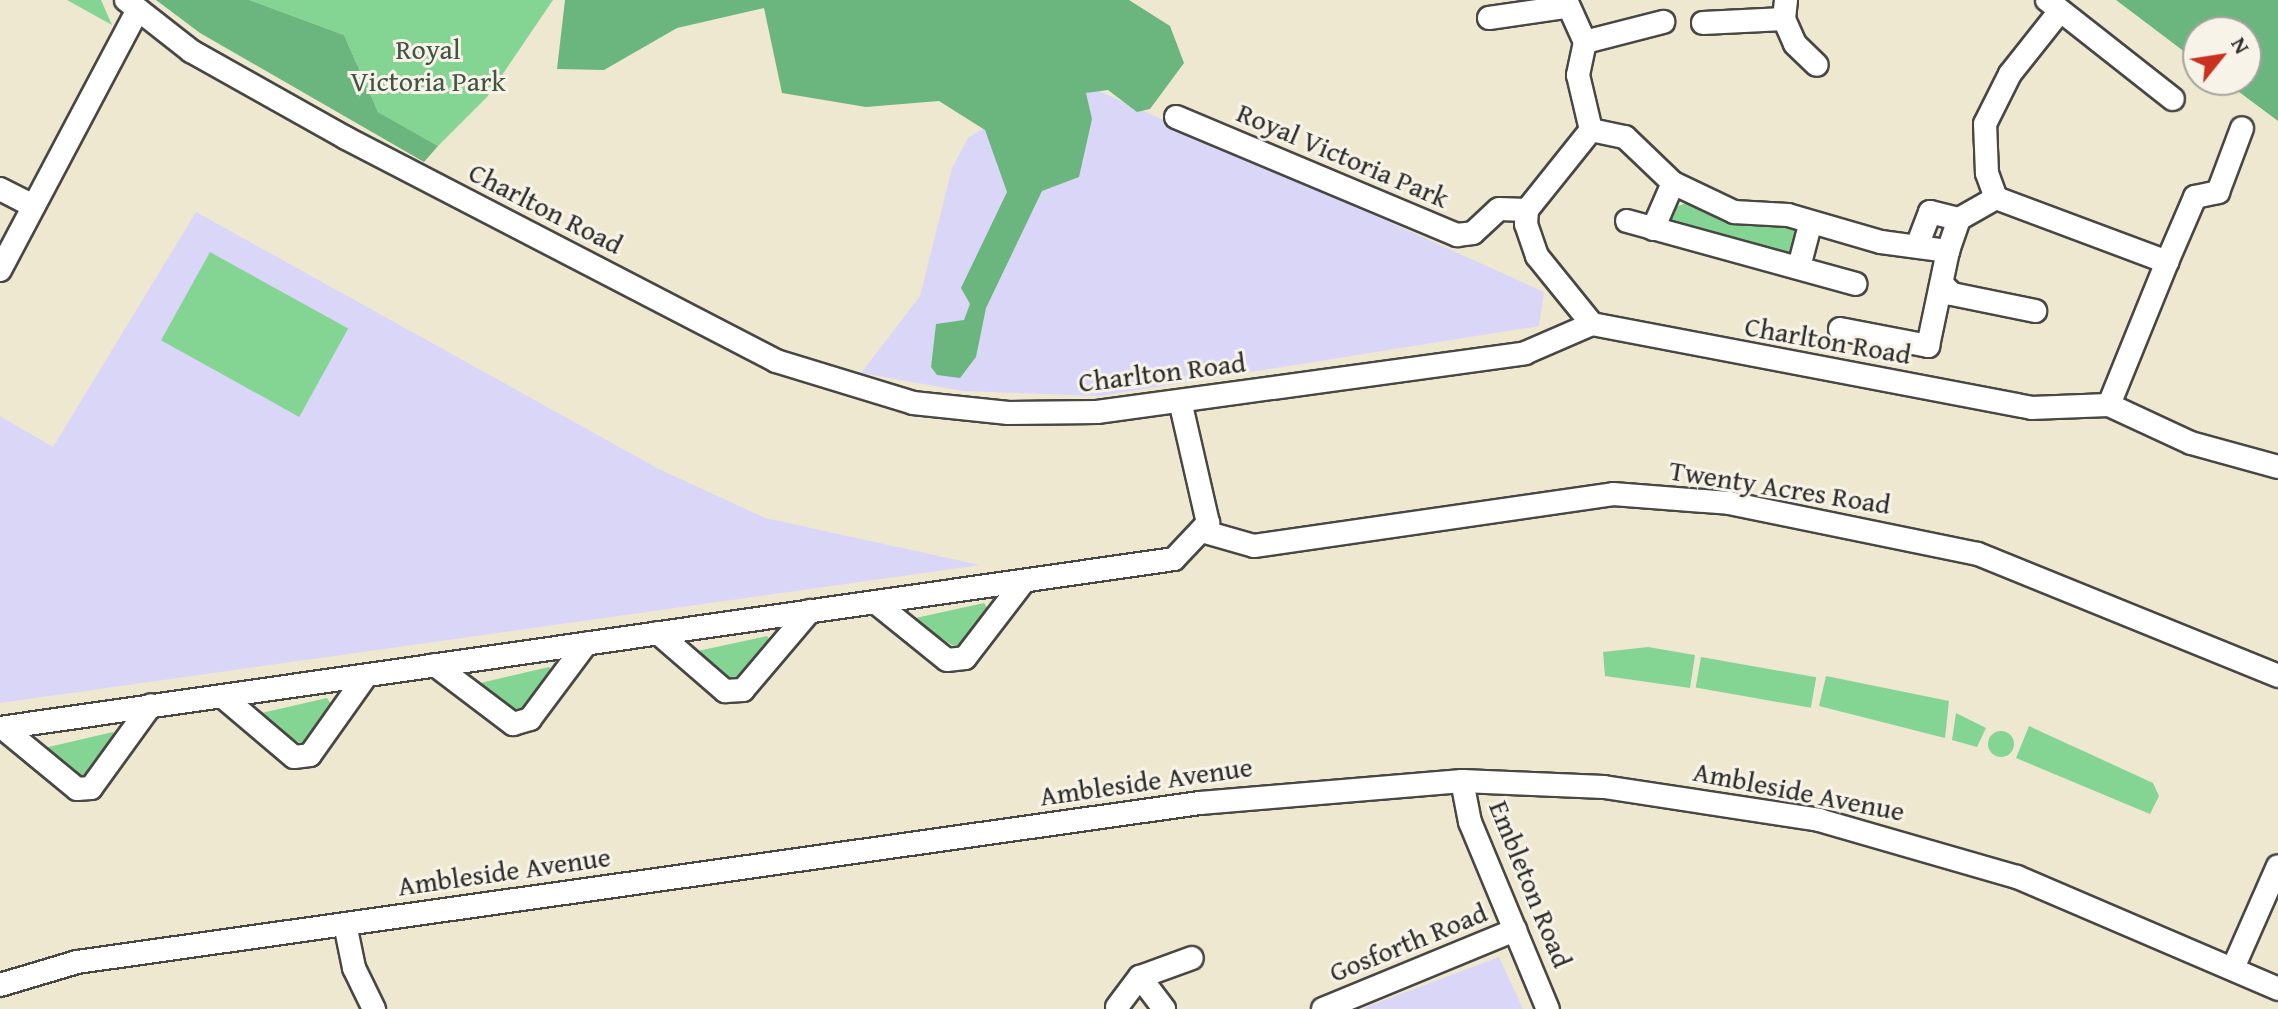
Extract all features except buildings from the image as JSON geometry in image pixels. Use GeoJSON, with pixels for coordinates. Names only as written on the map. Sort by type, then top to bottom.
{"type":"FeatureCollection","features":[{"type":"Feature","properties":{"kind":"street"},"geometry":{"type":"LineString","coordinates":[[1489,18],[1565,4],[1585,42],[1578,75],[1591,130]]}},
{"type":"Feature","properties":{"kind":"street"},"geometry":{"type":"LineString","coordinates":[[2167,262],[1996,198],[1987,173],[1985,124],[2010,74],[2053,5],[2173,99]]}},
{"type":"Feature","properties":{"kind":"street"},"geometry":{"type":"LineString","coordinates":[[0,270],[131,7]]}},
{"type":"Feature","properties":{"kind":"street","name":"Charlton Road"},"geometry":{"type":"LineString","coordinates":[[131,7],[346,138],[776,361],[874,394],[962,409],[1083,412],[1525,353],[1592,324],[2031,408],[2109,405],[2191,443],[2278,467]]}},
{"type":"Feature","properties":{"kind":"street"},"geometry":{"type":"LineString","coordinates":[[1703,23],[1785,9],[1800,53],[1817,65]]}},
{"type":"Feature","properties":{"kind":"street"},"geometry":{"type":"LineString","coordinates":[[1585,42],[1663,22]]}},
{"type":"Feature","properties":{"kind":"street","name":"Royal Victoria Park"},"geometry":{"type":"LineString","coordinates":[[1176,117],[1457,235],[1473,233],[1499,209],[1527,210]]}},
{"type":"Feature","properties":{"kind":"street"},"geometry":{"type":"LineString","coordinates":[[2109,405],[2195,197],[2218,192],[2242,128]]}},
{"type":"Feature","properties":{"kind":"street"},"geometry":{"type":"LineString","coordinates":[[1591,130],[1625,137],[1673,183],[1726,209],[1788,215],[1810,225],[1881,242],[1919,241],[1948,251]]}},
{"type":"Feature","properties":{"kind":"street"},"geometry":{"type":"LineString","coordinates":[[1591,130],[1527,210],[1535,252],[1592,324]]}},
{"type":"Feature","properties":{"kind":"street"},"geometry":{"type":"LineString","coordinates":[[1653,229],[1673,183]]}},
{"type":"Feature","properties":{"kind":"street"},"geometry":{"type":"LineString","coordinates":[[0,189],[31,205]]}},
{"type":"Feature","properties":{"kind":"street"},"geometry":{"type":"LineString","coordinates":[[1840,329],[1928,346],[1948,251],[1959,219],[1996,198]]}},
{"type":"Feature","properties":{"kind":"street"},"geometry":{"type":"LineString","coordinates":[[1919,241],[1930,212],[1959,219]]}},
{"type":"Feature","properties":{"kind":"street"},"geometry":{"type":"LineString","coordinates":[[1627,221],[1855,284]]}},
{"type":"Feature","properties":{"kind":"street"},"geometry":{"type":"LineString","coordinates":[[1799,267],[1810,225]]}},
{"type":"Feature","properties":{"kind":"street"},"geometry":{"type":"LineString","coordinates":[[1942,284],[1952,294],[2035,311]]}},
{"type":"Feature","properties":{"kind":"street"},"geometry":{"type":"LineString","coordinates":[[1,728],[1174,559],[1205,532],[1208,511],[1180,401]]}},
{"type":"Feature","properties":{"kind":"street","name":"Twenty Acres Road"},"geometry":{"type":"LineString","coordinates":[[1205,532],[1254,546],[1613,494],[1729,503],[2018,566],[2278,676]]}},
{"type":"Feature","properties":{"kind":"street"},"geometry":{"type":"LineString","coordinates":[[875,602],[947,660],[965,658],[1024,581]]}},
{"type":"Feature","properties":{"kind":"street"},"geometry":{"type":"LineString","coordinates":[[658,633],[725,691],[743,690],[810,611]]}},
{"type":"Feature","properties":{"kind":"street"},"geometry":{"type":"LineString","coordinates":[[435,665],[513,724],[530,719],[586,644]]}},
{"type":"Feature","properties":{"kind":"street"},"geometry":{"type":"LineString","coordinates":[[222,696],[294,757],[310,755],[366,676]]}},
{"type":"Feature","properties":{"kind":"street"},"geometry":{"type":"LineString","coordinates":[[1,728],[77,789],[91,788],[151,705]]}},
{"type":"Feature","properties":{"kind":"street","name":"Ambleside Avenue"},"geometry":{"type":"LineString","coordinates":[[0,985],[77,962],[1200,803],[1462,781],[1604,787],[1819,820],[2017,877],[2278,989]]}},
{"type":"Feature","properties":{"kind":"street","name":"Embleton Road"},"geometry":{"type":"LineString","coordinates":[[1462,781],[1470,822],[1548,1009]]}},
{"type":"Feature","properties":{"kind":"street"},"geometry":{"type":"LineString","coordinates":[[2233,968],[2278,866]]}},
{"type":"Feature","properties":{"kind":"street"},"geometry":{"type":"LineString","coordinates":[[345,924],[354,968],[374,1009]]}},
{"type":"Feature","properties":{"kind":"street","name":"Gosforth Road"},"geometry":{"type":"LineString","coordinates":[[1323,1009],[1515,930]]}},
{"type":"Feature","properties":{"kind":"street"},"geometry":{"type":"LineString","coordinates":[[1117,1007],[1140,977],[1192,958]]}},
{"type":"Feature","properties":{"kind":"street"},"geometry":{"type":"LineString","coordinates":[[1140,977],[1164,1009]]}},
{"type":"Feature","properties":{"kind":"shaded area"},"geometry":{"type":"Polygon","coordinates":[[[1066,76],[1544,292],[1539,326],[1100,396],[963,391],[861,373],[920,296],[952,168],[968,138],[1066,76]]]}},
{"type":"Feature","properties":{"kind":"shaded area"},"geometry":{"type":"Polygon","coordinates":[[[196,212],[659,469],[765,518],[980,565],[0,703],[0,416],[53,447],[196,212]]]}},
{"type":"Feature","properties":{"kind":"shaded area"},"geometry":{"type":"Polygon","coordinates":[[[1499,957],[1523,1009],[1363,1009],[1369,1006],[1499,957]]]}},
{"type":"Feature","properties":{"kind":"green space"},"geometry":{"type":"Polygon","coordinates":[[[67,0],[101,0],[112,25],[67,0]]]}},
{"type":"Feature","properties":{"kind":"green space"},"geometry":{"type":"Polygon","coordinates":[[[156,0],[249,0],[344,35],[378,112],[438,146],[424,162],[200,33],[156,0]]]}},
{"type":"Feature","properties":{"kind":"green space","name":"Royal Victoria Park"},"geometry":{"type":"Polygon","coordinates":[[[249,0],[553,0],[487,97],[438,146],[378,112],[344,35],[249,0]]]}},
{"type":"Feature","properties":{"kind":"green space"},"geometry":{"type":"Polygon","coordinates":[[[565,0],[1129,0],[1170,26],[1184,63],[1150,109],[1137,112],[1108,90],[1086,93],[1092,119],[1079,177],[1042,191],[986,308],[976,357],[960,378],[937,375],[931,367],[936,324],[964,320],[970,304],[961,288],[1007,192],[985,130],[939,101],[866,107],[782,93],[764,8],[677,28],[604,70],[557,69],[565,0]]]}},
{"type":"Feature","properties":{"kind":"green space"},"geometry":{"type":"Polygon","coordinates":[[[2116,0],[2278,0],[2278,121],[2244,96],[2262,96],[2262,16],[2182,16],[2182,50],[2116,0]]]}},
{"type":"Feature","properties":{"kind":"green space"},"geometry":{"type":"Polygon","coordinates":[[[1689,202],[1794,227],[1795,249],[1786,255],[1749,248],[1673,226],[1670,209],[1689,202]]]}},
{"type":"Feature","properties":{"kind":"green space"},"geometry":{"type":"Polygon","coordinates":[[[210,252],[348,329],[299,417],[161,340],[210,252]]]}},
{"type":"Feature","properties":{"kind":"green space"},"geometry":{"type":"Polygon","coordinates":[[[984,603],[988,609],[960,650],[911,619],[984,603]]]}},
{"type":"Feature","properties":{"kind":"green space"},"geometry":{"type":"Polygon","coordinates":[[[767,636],[771,642],[738,684],[693,652],[767,636]]]}},
{"type":"Feature","properties":{"kind":"green space"},"geometry":{"type":"Polygon","coordinates":[[[1648,647],[1695,655],[1690,688],[1605,676],[1603,652],[1648,647]]]}},
{"type":"Feature","properties":{"kind":"green space"},"geometry":{"type":"Polygon","coordinates":[[[1701,657],[1816,677],[1811,708],[1696,688],[1701,657]]]}},
{"type":"Feature","properties":{"kind":"green space"},"geometry":{"type":"Polygon","coordinates":[[[549,667],[553,673],[521,715],[476,684],[549,667]]]}},
{"type":"Feature","properties":{"kind":"green space"},"geometry":{"type":"Polygon","coordinates":[[[1826,676],[1949,701],[1945,738],[1819,706],[1826,676]]]}},
{"type":"Feature","properties":{"kind":"green space"},"geometry":{"type":"Polygon","coordinates":[[[327,698],[331,704],[303,745],[253,715],[327,698]]]}},
{"type":"Feature","properties":{"kind":"green space"},"geometry":{"type":"Polygon","coordinates":[[[1956,713],[1986,728],[1977,747],[1952,740],[1956,713]]]}},
{"type":"Feature","properties":{"kind":"green space"},"geometry":{"type":"Polygon","coordinates":[[[2029,726],[2153,783],[2159,796],[2150,814],[2016,758],[2029,726]]]}},
{"type":"Feature","properties":{"kind":"green space"},"geometry":{"type":"Polygon","coordinates":[[[2001,731],[2010,735],[2014,744],[2010,753],[2001,757],[1992,753],[1988,744],[1992,735],[2001,731]]]}},
{"type":"Feature","properties":{"kind":"green space"},"geometry":{"type":"Polygon","coordinates":[[[113,732],[117,738],[84,780],[40,749],[113,732]]]}}]}
